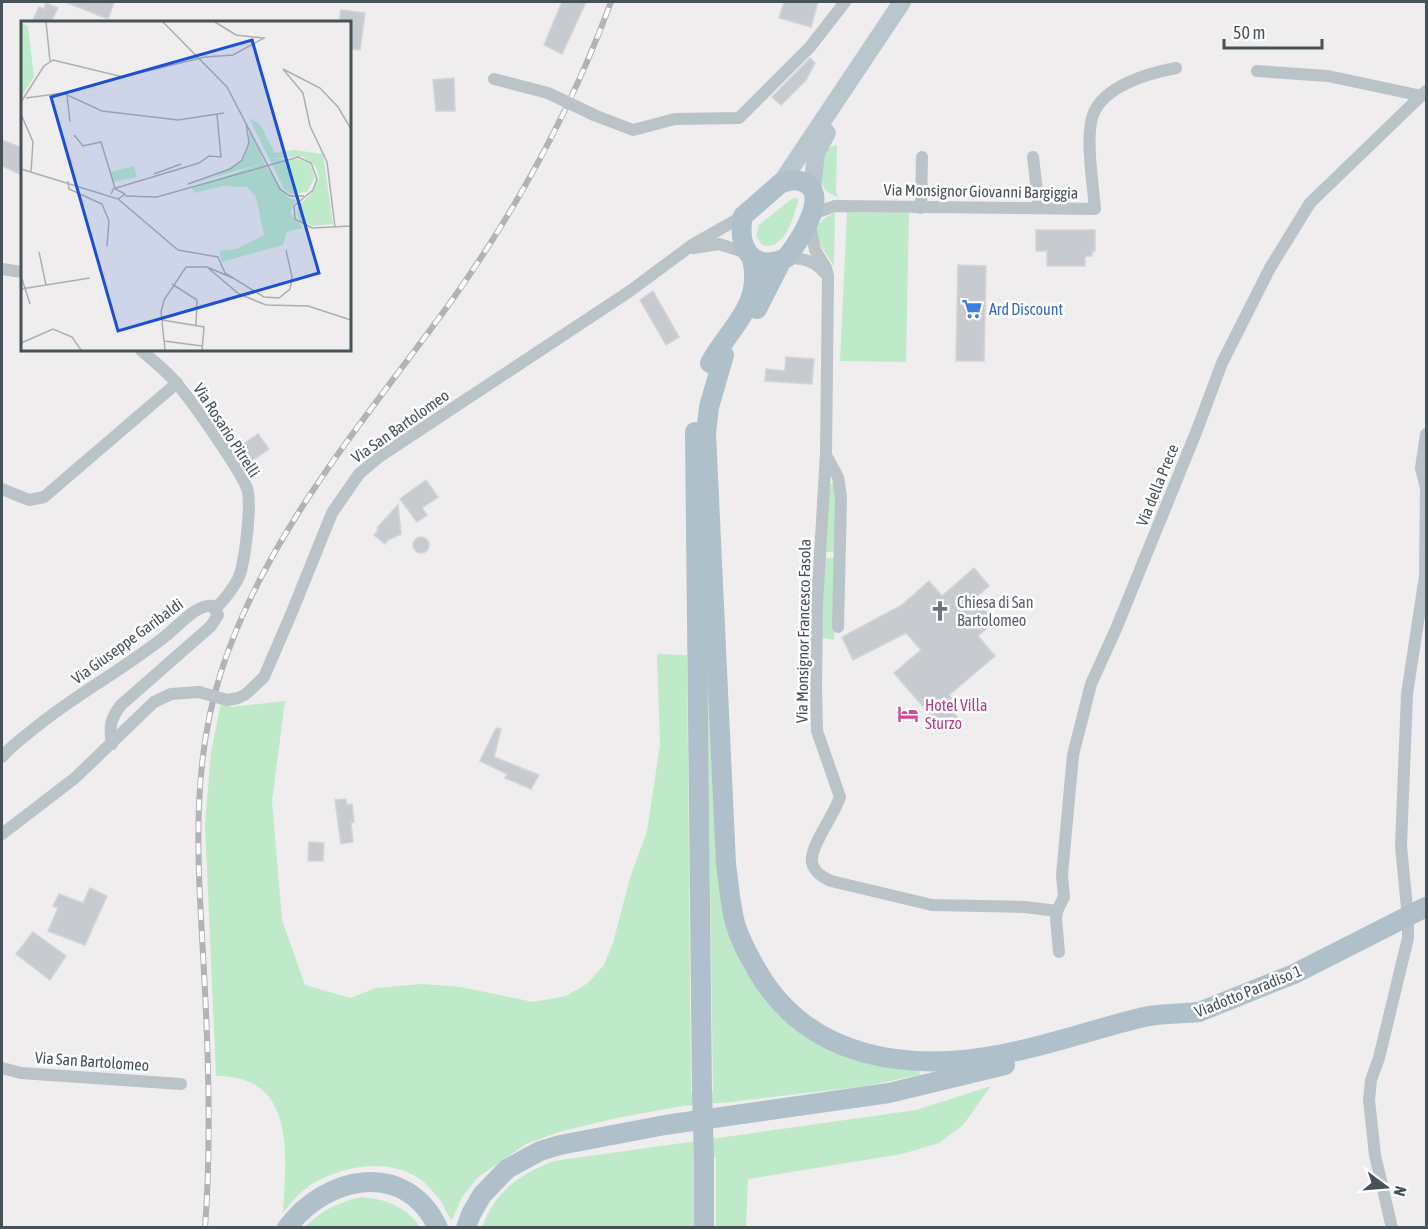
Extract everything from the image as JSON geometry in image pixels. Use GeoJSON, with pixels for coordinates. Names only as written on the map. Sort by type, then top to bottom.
{"type":"FeatureCollection","features":[{"type":"Feature","properties":{"kind":"main road"},"geometry":{"type":"LineString","coordinates":[[704,1227],[694,442],[702,391],[711,361],[743,315],[752,297],[755,278],[750,256],[741,235],[743,216],[781,183],[902,2]]}},
{"type":"Feature","properties":{"kind":"main road"},"geometry":{"type":"LineString","coordinates":[[702,391],[757,308],[784,259],[811,218],[815,204],[813,192],[816,153],[879,37]]}},
{"type":"Feature","properties":{"kind":"main road"},"geometry":{"type":"LineString","coordinates":[[781,183],[798,180],[813,192]]}},
{"type":"Feature","properties":{"kind":"main road"},"geometry":{"type":"LineString","coordinates":[[750,256],[767,262],[784,259]]}},
{"type":"Feature","properties":{"kind":"main road"},"geometry":{"type":"LineString","coordinates":[[724,355],[710,407],[706,433],[726,864],[735,923],[746,951],[763,981],[777,999],[798,1018],[831,1040],[873,1056],[904,1061],[935,1062],[973,1059],[1060,1045]]}},
{"type":"Feature","properties":{"kind":"main road","name":"Viadotto Paradiso 1"},"geometry":{"type":"LineString","coordinates":[[1060,1045],[1147,1017],[1199,1012],[1294,974],[1426,907]]}},
{"type":"Feature","properties":{"kind":"main road"},"geometry":{"type":"LineString","coordinates":[[466,1227],[482,1195],[507,1169],[540,1151],[560,1144],[665,1125],[889,1093],[1060,1045]]}},
{"type":"Feature","properties":{"kind":"main road"},"geometry":{"type":"LineString","coordinates":[[287,1227],[301,1211],[330,1190],[344,1185],[374,1182],[404,1191],[418,1200],[438,1227]]}},
{"type":"Feature","properties":{"kind":"street"},"geometry":{"type":"LineString","coordinates":[[494,79],[548,93],[594,115],[633,130],[675,119],[732,120],[740,118],[810,47],[845,2]]}},
{"type":"Feature","properties":{"kind":"street","name":"Via Monsignor Giovanni Bargiggia"},"geometry":{"type":"LineString","coordinates":[[855,206],[1095,209],[1090,130],[1098,105],[1122,86],[1152,72],[1176,68]]}},
{"type":"Feature","properties":{"kind":"street"},"geometry":{"type":"LineString","coordinates":[[1257,71],[1328,76],[1424,93]]}},
{"type":"Feature","properties":{"kind":"street","name":"Via della Prece"},"geometry":{"type":"LineString","coordinates":[[1059,952],[1056,931],[1057,911],[1064,897],[1062,875],[1073,755],[1091,684],[1134,585],[1222,363],[1270,268],[1310,202],[1424,93]]}},
{"type":"Feature","properties":{"kind":"street"},"geometry":{"type":"LineString","coordinates":[[921,208],[922,157]]}},
{"type":"Feature","properties":{"kind":"street"},"geometry":{"type":"LineString","coordinates":[[1033,157],[1039,208]]}},
{"type":"Feature","properties":{"kind":"street"},"geometry":{"type":"LineString","coordinates":[[813,192],[855,206]]}},
{"type":"Feature","properties":{"kind":"street"},"geometry":{"type":"LineString","coordinates":[[828,276],[815,250],[811,218],[835,206],[855,206]]}},
{"type":"Feature","properties":{"kind":"street","name":"Via San Bartolomeo"},"geometry":{"type":"LineString","coordinates":[[112,744],[146,707],[171,694],[199,693],[227,700],[238,698],[246,694],[264,677],[332,513],[359,474],[379,457],[630,291],[692,245],[743,216]]}},
{"type":"Feature","properties":{"kind":"street"},"geometry":{"type":"LineString","coordinates":[[684,252],[710,244],[730,246],[750,256]]}},
{"type":"Feature","properties":{"kind":"street"},"geometry":{"type":"LineString","coordinates":[[784,259],[804,259],[812,262],[828,276]]}},
{"type":"Feature","properties":{"kind":"street"},"geometry":{"type":"LineString","coordinates":[[2,269],[21,272]]}},
{"type":"Feature","properties":{"kind":"street","name":"Via Monsignor Francesco Fasola"},"geometry":{"type":"LineString","coordinates":[[828,276],[826,454],[817,604],[817,731],[840,797],[837,808],[812,856],[813,866],[817,872],[831,881],[932,905],[1025,907],[1057,911]]}},
{"type":"Feature","properties":{"kind":"street","name":"Via Rosario Pitrelli"},"geometry":{"type":"LineString","coordinates":[[142,351],[177,383],[239,473],[248,492],[243,564],[239,577],[229,594],[216,608]]}},
{"type":"Feature","properties":{"kind":"street"},"geometry":{"type":"LineString","coordinates":[[2,489],[29,500],[44,497],[177,383]]}},
{"type":"Feature","properties":{"kind":"street"},"geometry":{"type":"LineString","coordinates":[[1392,1227],[1375,1155],[1369,1100],[1371,1080],[1379,1058],[1408,938],[1401,846],[1407,694],[1425,576],[1426,488],[1421,468],[1426,434]]}},
{"type":"Feature","properties":{"kind":"street"},"geometry":{"type":"LineString","coordinates":[[826,454],[838,477],[841,497],[838,627]]}},
{"type":"Feature","properties":{"kind":"street","name":"Via Giuseppe Garibaldi"},"geometry":{"type":"LineString","coordinates":[[2,757],[44,720],[148,650],[196,611],[207,606],[216,608]]}},
{"type":"Feature","properties":{"kind":"street"},"geometry":{"type":"LineString","coordinates":[[2,834],[56,794],[112,744],[108,726],[112,716],[121,705],[211,626],[218,615],[216,608]]}},
{"type":"Feature","properties":{"kind":"street","name":"Via San Bartolomeo"},"geometry":{"type":"LineString","coordinates":[[2,1068],[21,1073],[181,1084]]}},
{"type":"Feature","properties":{"kind":"green space"},"geometry":{"type":"Polygon","coordinates":[[[837,145],[836,193],[839,198],[826,191],[819,179],[820,160],[827,148],[837,145]]]}},
{"type":"Feature","properties":{"kind":"green space"},"geometry":{"type":"Polygon","coordinates":[[[793,198],[799,199],[787,231],[777,243],[770,246],[762,245],[756,236],[759,225],[793,198]]]}},
{"type":"Feature","properties":{"kind":"green space"},"geometry":{"type":"Polygon","coordinates":[[[847,212],[909,213],[906,362],[840,361],[847,212]]]}},
{"type":"Feature","properties":{"kind":"green space"},"geometry":{"type":"Polygon","coordinates":[[[835,213],[834,266],[820,244],[816,231],[818,224],[824,218],[835,213]]]}},
{"type":"Feature","properties":{"kind":"green space"},"geometry":{"type":"Polygon","coordinates":[[[830,484],[834,484],[837,499],[835,552],[825,552],[830,484]]]}},
{"type":"Feature","properties":{"kind":"green space"},"geometry":{"type":"Polygon","coordinates":[[[824,558],[835,558],[834,640],[822,638],[824,558]]]}},
{"type":"Feature","properties":{"kind":"green space"},"geometry":{"type":"Polygon","coordinates":[[[657,654],[687,655],[691,1093],[713,1091],[707,659],[720,873],[769,1002],[891,1068],[919,1071],[920,1075],[866,1086],[682,1106],[559,1132],[526,1144],[477,1178],[462,1197],[452,1220],[440,1200],[425,1183],[399,1169],[384,1166],[354,1168],[325,1177],[304,1190],[283,1213],[284,1144],[281,1123],[274,1104],[261,1089],[242,1079],[216,1076],[205,824],[211,752],[221,703],[231,707],[285,701],[272,801],[282,920],[305,985],[350,998],[376,988],[422,984],[461,987],[533,1002],[566,996],[588,983],[604,965],[613,943],[630,878],[647,831],[660,745],[657,654]]]}},
{"type":"Feature","properties":{"kind":"green space"},"geometry":{"type":"Polygon","coordinates":[[[991,1086],[963,1125],[939,1143],[902,1154],[748,1179],[746,1227],[716,1227],[716,1157],[695,1159],[694,1227],[482,1228],[493,1204],[510,1186],[530,1172],[554,1161],[916,1110],[991,1086]]]}},
{"type":"Feature","properties":{"kind":"green space"},"geometry":{"type":"Polygon","coordinates":[[[362,1197],[395,1205],[408,1214],[420,1227],[305,1227],[331,1208],[362,1197]]]}},
{"type":"Feature","properties":{"kind":"building"},"geometry":{"type":"Polygon","coordinates":[[[65,2],[114,2],[108,19],[65,2]]]}},
{"type":"Feature","properties":{"kind":"building"},"geometry":{"type":"Polygon","coordinates":[[[562,2],[586,2],[562,54],[544,45],[562,2]]]}},
{"type":"Feature","properties":{"kind":"building"},"geometry":{"type":"Polygon","coordinates":[[[784,2],[818,2],[811,27],[779,18],[784,2]]]}},
{"type":"Feature","properties":{"kind":"building"},"geometry":{"type":"Polygon","coordinates":[[[46,3],[58,8],[52,21],[32,21],[39,7],[44,9],[46,3]]]}},
{"type":"Feature","properties":{"kind":"building"},"geometry":{"type":"Polygon","coordinates":[[[341,10],[365,13],[360,50],[351,49],[351,21],[339,21],[341,10]]]}},
{"type":"Feature","properties":{"kind":"building"},"geometry":{"type":"Polygon","coordinates":[[[810,58],[815,63],[806,80],[781,105],[772,97],[810,58]]]}},
{"type":"Feature","properties":{"kind":"building"},"geometry":{"type":"Polygon","coordinates":[[[454,78],[455,111],[436,111],[433,80],[454,78]]]}},
{"type":"Feature","properties":{"kind":"building"},"geometry":{"type":"Polygon","coordinates":[[[2,140],[21,148],[21,175],[2,166],[2,140]]]}},
{"type":"Feature","properties":{"kind":"building"},"geometry":{"type":"Polygon","coordinates":[[[1036,230],[1095,230],[1095,251],[1092,251],[1092,256],[1085,256],[1085,266],[1047,266],[1047,251],[1036,251],[1036,230]]]}},
{"type":"Feature","properties":{"kind":"building"},"geometry":{"type":"Polygon","coordinates":[[[958,265],[986,266],[984,361],[956,361],[958,265]]]}},
{"type":"Feature","properties":{"kind":"building"},"geometry":{"type":"Polygon","coordinates":[[[653,291],[679,337],[666,345],[640,300],[653,291]]]}},
{"type":"Feature","properties":{"kind":"building"},"geometry":{"type":"Polygon","coordinates":[[[786,357],[814,359],[812,384],[765,381],[766,369],[785,371],[786,357]]]}},
{"type":"Feature","properties":{"kind":"building"},"geometry":{"type":"Polygon","coordinates":[[[258,434],[269,449],[250,462],[239,447],[258,434]]]}},
{"type":"Feature","properties":{"kind":"building"},"geometry":{"type":"Polygon","coordinates":[[[426,480],[438,497],[422,508],[427,515],[417,522],[400,499],[426,480]]]}},
{"type":"Feature","properties":{"kind":"building"},"geometry":{"type":"Polygon","coordinates":[[[398,505],[401,534],[388,540],[385,544],[374,535],[379,529],[377,528],[398,505]]]}},
{"type":"Feature","properties":{"kind":"building"},"geometry":{"type":"Polygon","coordinates":[[[421,537],[427,539],[429,545],[427,551],[421,553],[415,551],[413,545],[415,539],[421,537]]]}},
{"type":"Feature","properties":{"kind":"building"},"geometry":{"type":"Polygon","coordinates":[[[974,568],[989,586],[975,598],[991,617],[982,624],[986,629],[978,636],[995,656],[949,695],[956,703],[949,708],[960,720],[945,732],[894,673],[921,650],[906,633],[853,660],[842,637],[902,605],[929,581],[942,596],[974,568]]]}},
{"type":"Feature","properties":{"kind":"building"},"geometry":{"type":"Polygon","coordinates":[[[496,728],[501,729],[494,757],[539,775],[531,789],[505,778],[507,774],[480,761],[496,728]]]}},
{"type":"Feature","properties":{"kind":"building"},"geometry":{"type":"Polygon","coordinates":[[[346,799],[347,805],[352,804],[353,842],[341,844],[335,800],[346,799]]]}},
{"type":"Feature","properties":{"kind":"building"},"geometry":{"type":"Polygon","coordinates":[[[309,842],[324,843],[323,861],[308,861],[309,842]]]}},
{"type":"Feature","properties":{"kind":"building"},"geometry":{"type":"Polygon","coordinates":[[[90,888],[107,896],[85,945],[48,931],[58,908],[53,906],[59,894],[83,903],[90,888]]]}},
{"type":"Feature","properties":{"kind":"building"},"geometry":{"type":"Polygon","coordinates":[[[33,932],[66,956],[50,980],[16,954],[33,932]]]}},
{"type":"Feature","properties":{"kind":"railway"},"geometry":{"type":"LineString","coordinates":[[205,1228],[209,1140],[208,1080],[198,831],[203,752],[210,712],[221,672],[240,621],[291,525],[352,434],[475,268],[520,195],[560,120],[611,2]]}},
{"type":"Feature","properties":{"kind":"place","name":"Ard Discount"},"geometry":{"type":"Point","coordinates":[972,309]}},
{"type":"Feature","properties":{"kind":"place","name":"Chiesa di San Bartolomeo"},"geometry":{"type":"Point","coordinates":[940,611]}},
{"type":"Feature","properties":{"kind":"place","name":"Hotel Villa Sturzo"},"geometry":{"type":"Point","coordinates":[908,714]}}]}
